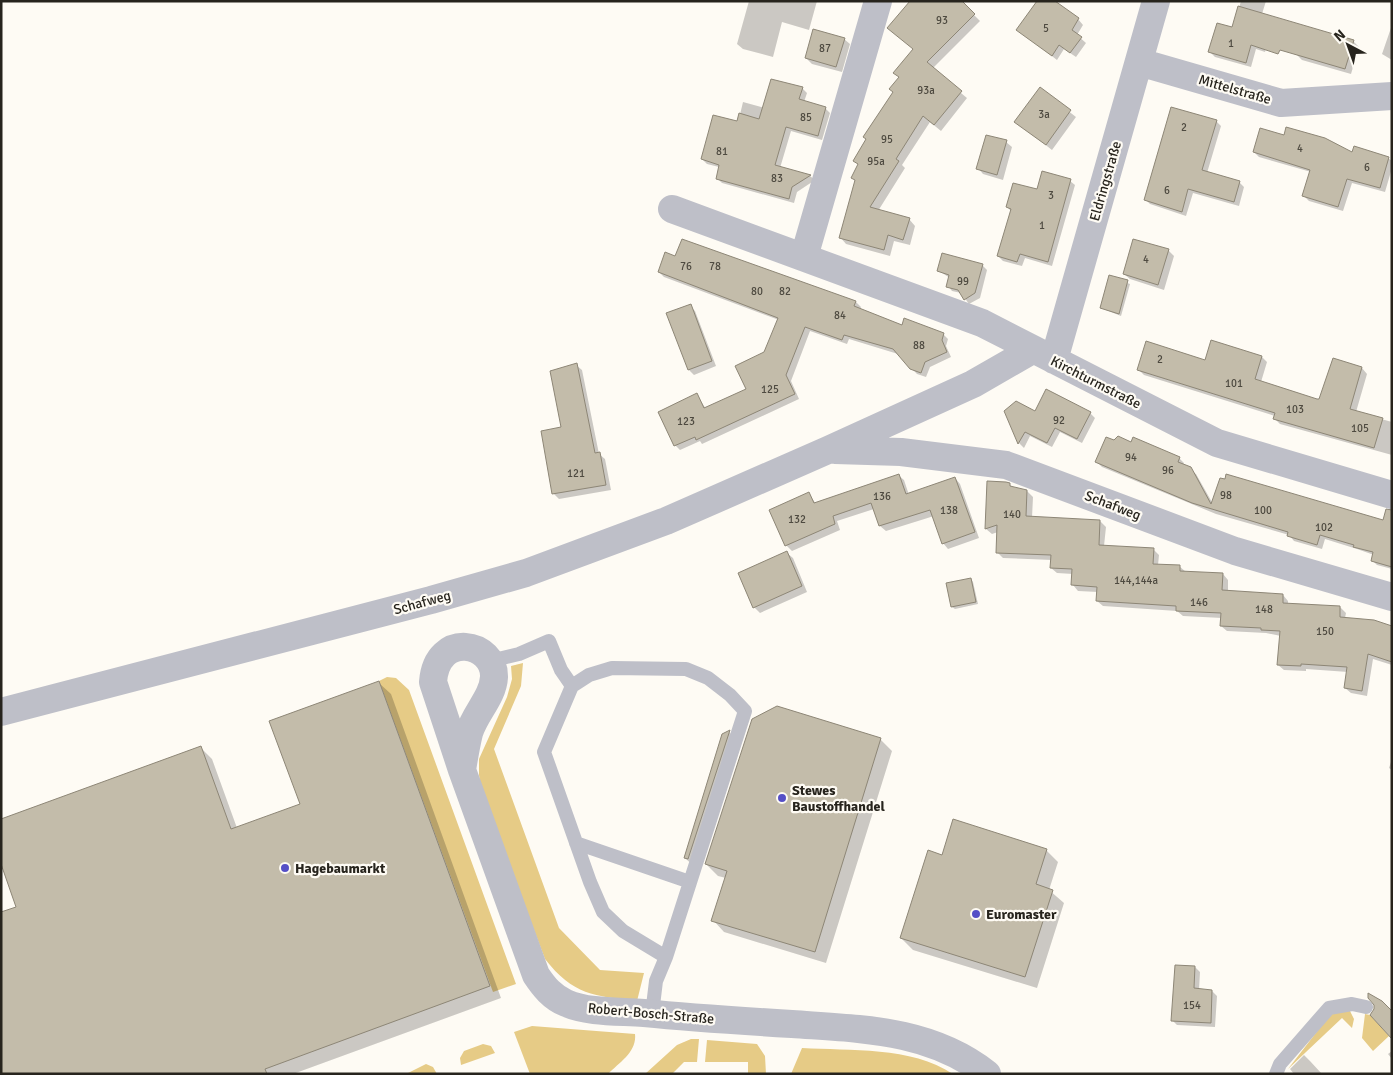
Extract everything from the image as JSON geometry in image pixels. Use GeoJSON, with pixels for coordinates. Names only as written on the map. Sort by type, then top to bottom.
{"type":"FeatureCollection","features":[{"type":"Feature","properties":{"kind":"street"},"geometry":{"type":"LineString","coordinates":[[804,257],[878,1]]}},
{"type":"Feature","properties":{"kind":"street","name":"Eldringstraße"},"geometry":{"type":"LineString","coordinates":[[1043,355],[1140,62],[1156,1]]}},
{"type":"Feature","properties":{"kind":"street","name":"Mittelstraße"},"geometry":{"type":"LineString","coordinates":[[1140,62],[1280,103],[1392,96]]}},
{"type":"Feature","properties":{"kind":"street","name":"Kirchturmstraße"},"geometry":{"type":"LineString","coordinates":[[672,209],[982,323],[1217,443],[1392,495]]}},
{"type":"Feature","properties":{"kind":"street","name":"Schafweg"},"geometry":{"type":"LineString","coordinates":[[1,712],[431,600],[526,573],[666,521],[973,384],[1043,355]]}},
{"type":"Feature","properties":{"kind":"street","name":"Schafweg"},"geometry":{"type":"LineString","coordinates":[[828,450],[901,452],[1006,465],[1235,551],[1392,597]]}},
{"type":"Feature","properties":{"kind":"street","name":"Robert-Bosch-Straße"},"geometry":{"type":"LineString","coordinates":[[490,661],[480,651],[466,647],[452,648],[440,657],[434,669],[433,682],[462,770],[536,975],[548,992],[565,1003],[581,1008],[882,1030],[916,1038],[948,1049],[987,1074]]}},
{"type":"Feature","properties":{"kind":"street"},"geometry":{"type":"LineString","coordinates":[[462,770],[470,732],[492,689],[494,675],[490,661]]}},
{"type":"Feature","properties":{"kind":"lane"},"geometry":{"type":"LineString","coordinates":[[490,661],[519,654],[549,641],[561,670],[572,686]]}},
{"type":"Feature","properties":{"kind":"lane"},"geometry":{"type":"LineString","coordinates":[[652,1014],[656,981],[666,957],[745,711],[730,695],[708,678],[686,669],[612,668],[589,674],[572,686],[544,752],[603,912],[623,931],[666,957]]}},
{"type":"Feature","properties":{"kind":"lane"},"geometry":{"type":"LineString","coordinates":[[576,843],[690,882]]}},
{"type":"Feature","properties":{"kind":"lane"},"geometry":{"type":"LineString","coordinates":[[1276,1074],[1280,1064],[1329,1008],[1352,1004],[1366,1007]]}},
{"type":"Feature","properties":{"kind":"shaded area"},"geometry":{"type":"Polygon","coordinates":[[[523,663],[521,686],[494,749],[559,928],[600,970],[644,973],[637,1001],[585,992],[565,980],[545,959],[482,793],[479,759],[507,697],[512,679],[511,666],[523,663]]]}},
{"type":"Feature","properties":{"kind":"shaded area"},"geometry":{"type":"Polygon","coordinates":[[[387,677],[396,678],[409,690],[516,984],[493,992],[379,681],[387,677]]]}},
{"type":"Feature","properties":{"kind":"shaded area"},"geometry":{"type":"Polygon","coordinates":[[[1337,1011],[1350,1011],[1354,1019],[1352,1028],[1342,1018],[1288,1069],[1329,1016],[1337,1011]]]}},
{"type":"Feature","properties":{"kind":"shaded area"},"geometry":{"type":"Polygon","coordinates":[[[1365,1014],[1370,1015],[1389,1036],[1373,1051],[1362,1038],[1365,1014]]]}},
{"type":"Feature","properties":{"kind":"shaded area"},"geometry":{"type":"Polygon","coordinates":[[[532,1026],[635,1034],[635,1040],[627,1056],[608,1074],[530,1074],[514,1032],[532,1026]]]}},
{"type":"Feature","properties":{"kind":"shaded area"},"geometry":{"type":"Polygon","coordinates":[[[691,1039],[699,1039],[697,1062],[684,1062],[672,1074],[645,1074],[677,1045],[691,1039]]]}},
{"type":"Feature","properties":{"kind":"shaded area"},"geometry":{"type":"Polygon","coordinates":[[[707,1040],[757,1044],[765,1056],[766,1074],[748,1074],[748,1062],[705,1062],[707,1040]]]}},
{"type":"Feature","properties":{"kind":"shaded area"},"geometry":{"type":"Polygon","coordinates":[[[483,1044],[491,1046],[495,1053],[461,1065],[460,1058],[464,1051],[483,1044]]]}},
{"type":"Feature","properties":{"kind":"shaded area"},"geometry":{"type":"Polygon","coordinates":[[[802,1048],[860,1050],[899,1054],[936,1065],[953,1074],[791,1074],[802,1048]]]}},
{"type":"Feature","properties":{"kind":"shaded area"},"geometry":{"type":"Polygon","coordinates":[[[426,1064],[433,1067],[437,1074],[406,1074],[426,1064]]]}},
{"type":"Feature","properties":{"kind":"building"},"geometry":{"type":"Polygon","coordinates":[[[910,1],[962,1],[975,14],[927,62],[962,91],[934,125],[923,116],[896,159],[899,161],[870,207],[910,218],[903,240],[888,235],[884,250],[839,238],[855,180],[851,178],[858,164],[853,161],[866,139],[863,137],[893,92],[889,89],[899,77],[893,73],[913,49],[887,28],[910,1]]]}},
{"type":"Feature","properties":{"kind":"building"},"geometry":{"type":"Polygon","coordinates":[[[1037,1],[1055,1],[1079,18],[1072,30],[1082,37],[1070,53],[1059,45],[1052,56],[1016,30],[1037,1]]]}},
{"type":"Feature","properties":{"kind":"building"},"geometry":{"type":"Polygon","coordinates":[[[1238,6],[1354,40],[1345,69],[1280,50],[1278,54],[1251,45],[1246,63],[1208,52],[1217,23],[1232,27],[1238,6]]]}},
{"type":"Feature","properties":{"kind":"building"},"geometry":{"type":"Polygon","coordinates":[[[813,29],[845,38],[836,67],[805,58],[813,29]]]}},
{"type":"Feature","properties":{"kind":"building"},"geometry":{"type":"Polygon","coordinates":[[[771,79],[803,87],[799,99],[826,107],[818,136],[786,127],[775,165],[811,175],[792,187],[789,199],[716,179],[719,165],[701,159],[713,115],[737,121],[739,113],[759,119],[771,79]]]}},
{"type":"Feature","properties":{"kind":"building"},"geometry":{"type":"Polygon","coordinates":[[[1040,87],[1071,110],[1046,145],[1014,122],[1040,87]]]}},
{"type":"Feature","properties":{"kind":"building"},"geometry":{"type":"Polygon","coordinates":[[[1171,107],[1217,120],[1202,170],[1240,181],[1234,202],[1188,189],[1182,212],[1144,200],[1171,107]]]}},
{"type":"Feature","properties":{"kind":"building"},"geometry":{"type":"Polygon","coordinates":[[[1286,127],[1325,138],[1352,152],[1354,146],[1389,157],[1380,188],[1347,179],[1338,207],[1302,196],[1310,170],[1253,152],[1260,128],[1284,135],[1286,127]]]}},
{"type":"Feature","properties":{"kind":"building"},"geometry":{"type":"Polygon","coordinates":[[[986,135],[1007,140],[997,175],[976,169],[986,135]]]}},
{"type":"Feature","properties":{"kind":"building"},"geometry":{"type":"Polygon","coordinates":[[[1042,171],[1071,179],[1048,262],[1020,254],[1017,262],[997,256],[1011,209],[1006,207],[1013,183],[1037,189],[1042,171]]]}},
{"type":"Feature","properties":{"kind":"building"},"geometry":{"type":"Polygon","coordinates":[[[682,239],[856,301],[854,306],[902,325],[904,318],[944,333],[942,340],[947,352],[925,362],[921,373],[910,369],[893,349],[844,335],[842,340],[805,327],[786,375],[795,394],[696,440],[695,437],[674,446],[658,412],[697,393],[704,408],[746,389],[735,366],[764,352],[778,318],[658,272],[665,252],[675,256],[682,239]]]}},
{"type":"Feature","properties":{"kind":"building"},"geometry":{"type":"Polygon","coordinates":[[[1133,239],[1169,249],[1158,285],[1123,274],[1133,239]]]}},
{"type":"Feature","properties":{"kind":"building"},"geometry":{"type":"Polygon","coordinates":[[[942,253],[983,264],[975,293],[964,300],[958,290],[946,287],[949,275],[937,271],[942,253]]]}},
{"type":"Feature","properties":{"kind":"building"},"geometry":{"type":"Polygon","coordinates":[[[1109,275],[1128,280],[1119,314],[1100,308],[1109,275]]]}},
{"type":"Feature","properties":{"kind":"building"},"geometry":{"type":"Polygon","coordinates":[[[691,304],[712,361],[688,370],[666,313],[691,304]]]}},
{"type":"Feature","properties":{"kind":"building"},"geometry":{"type":"Polygon","coordinates":[[[1211,340],[1262,356],[1255,379],[1317,399],[1319,399],[1333,358],[1362,367],[1350,409],[1383,418],[1374,448],[1273,419],[1275,413],[1137,370],[1146,341],[1205,360],[1211,340]]]}},
{"type":"Feature","properties":{"kind":"building"},"geometry":{"type":"Polygon","coordinates":[[[577,363],[595,453],[600,452],[606,485],[552,494],[541,431],[561,427],[550,371],[577,363]]]}},
{"type":"Feature","properties":{"kind":"building"},"geometry":{"type":"Polygon","coordinates":[[[1046,389],[1091,412],[1077,439],[1055,428],[1047,443],[1025,432],[1018,444],[1004,411],[1016,401],[1035,411],[1046,389]]]}},
{"type":"Feature","properties":{"kind":"building"},"geometry":{"type":"Polygon","coordinates":[[[1118,436],[1131,442],[1133,437],[1180,457],[1178,462],[1191,467],[1211,504],[1220,478],[1225,479],[1226,474],[1383,520],[1386,509],[1392,510],[1392,567],[1371,561],[1373,552],[1353,547],[1354,545],[1320,535],[1317,545],[1287,536],[1288,532],[1192,503],[1095,462],[1106,437],[1114,440],[1118,436]]]}},
{"type":"Feature","properties":{"kind":"building"},"geometry":{"type":"Polygon","coordinates":[[[899,474],[906,494],[955,477],[975,532],[942,544],[930,510],[879,526],[871,503],[833,516],[835,524],[785,546],[769,510],[809,492],[814,503],[899,474]]]}},
{"type":"Feature","properties":{"kind":"building"},"geometry":{"type":"Polygon","coordinates":[[[987,481],[1006,482],[1010,483],[1010,486],[1027,490],[1026,516],[1100,520],[1099,545],[1154,548],[1153,564],[1180,565],[1180,571],[1223,573],[1222,590],[1283,594],[1283,603],[1340,606],[1340,617],[1374,620],[1392,626],[1392,662],[1368,654],[1362,691],[1344,688],[1347,667],[1301,664],[1301,666],[1277,665],[1280,631],[1220,626],[1221,613],[1176,611],[1176,606],[1096,601],[1097,587],[1071,585],[1072,569],[1050,568],[1051,555],[996,553],[997,525],[985,529],[987,481]]]}},
{"type":"Feature","properties":{"kind":"building"},"geometry":{"type":"Polygon","coordinates":[[[787,551],[802,586],[753,608],[738,573],[787,551]]]}},
{"type":"Feature","properties":{"kind":"building"},"geometry":{"type":"Polygon","coordinates":[[[971,578],[976,602],[951,607],[946,583],[971,578]]]}},
{"type":"Feature","properties":{"kind":"building","name":"Hagebaumarkt"},"geometry":{"type":"Polygon","coordinates":[[[379,681],[490,986],[265,1069],[267,1074],[1,1074],[1,912],[16,907],[1,864],[1,819],[201,746],[231,829],[300,804],[269,721],[379,681]]]}},
{"type":"Feature","properties":{"kind":"building","name":"Stewes Baustoffhandel"},"geometry":{"type":"Polygon","coordinates":[[[777,706],[881,738],[815,952],[711,921],[727,871],[705,864],[752,719],[777,706]]]}},
{"type":"Feature","properties":{"kind":"building"},"geometry":{"type":"Polygon","coordinates":[[[730,730],[688,859],[684,858],[722,734],[730,730]]]}},
{"type":"Feature","properties":{"kind":"building","name":"Euromaster"},"geometry":{"type":"Polygon","coordinates":[[[953,819],[1047,849],[1036,884],[1053,890],[1025,977],[900,938],[928,850],[942,855],[953,819]]]}},
{"type":"Feature","properties":{"kind":"building"},"geometry":{"type":"Polygon","coordinates":[[[1175,965],[1195,966],[1194,988],[1212,990],[1211,1023],[1171,1021],[1175,965]]]}},
{"type":"Feature","properties":{"kind":"building"},"geometry":{"type":"Polygon","coordinates":[[[1368,993],[1382,1001],[1392,1011],[1392,1039],[1370,1015],[1374,1005],[1368,998],[1368,993]]]}},
{"type":"Feature","properties":{"kind":"place","name":"Stewes Baustoffhandel"},"geometry":{"type":"Point","coordinates":[782,798]}},
{"type":"Feature","properties":{"kind":"place","name":"Hagebaumarkt"},"geometry":{"type":"Point","coordinates":[285,868]}},
{"type":"Feature","properties":{"kind":"place","name":"Euromaster"},"geometry":{"type":"Point","coordinates":[976,914]}}]}
